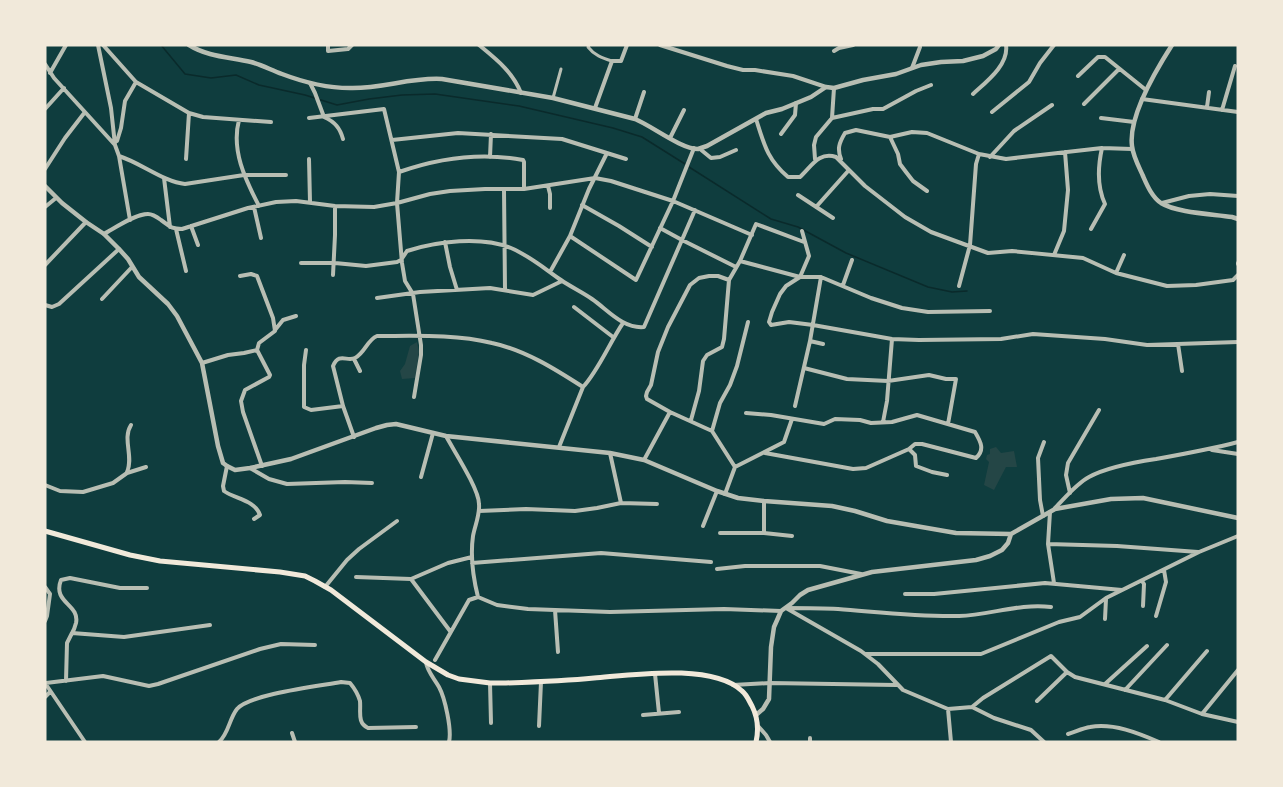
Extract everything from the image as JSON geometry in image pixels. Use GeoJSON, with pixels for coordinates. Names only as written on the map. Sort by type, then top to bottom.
{"type":"FeatureCollection","features":[{"type":"Feature","properties":{"kind":"main road"},"geometry":{"type":"LineString","coordinates":[[45,531],[160,561],[305,576],[325,587],[426,662],[455,678],[490,683],[691,673],[721,680],[741,690],[748,698],[756,714],[758,726],[756,742]]}},
{"type":"Feature","properties":{"kind":"street"},"geometry":{"type":"LineString","coordinates":[[50,73],[66,45]]}},
{"type":"Feature","properties":{"kind":"street"},"geometry":{"type":"LineString","coordinates":[[101,45],[136,82],[189,113],[203,117],[271,122]]}},
{"type":"Feature","properties":{"kind":"street"},"geometry":{"type":"LineString","coordinates":[[101,45],[115,145],[130,220]]}},
{"type":"Feature","properties":{"kind":"street"},"geometry":{"type":"LineString","coordinates":[[189,45],[215,56],[250,62],[323,86],[350,88],[430,78],[553,98],[635,119],[711,158],[736,150]]}},
{"type":"Feature","properties":{"kind":"street"},"geometry":{"type":"LineString","coordinates":[[328,45],[328,51],[348,49],[352,45]]}},
{"type":"Feature","properties":{"kind":"street"},"geometry":{"type":"LineString","coordinates":[[479,45],[509,72],[521,93]]}},
{"type":"Feature","properties":{"kind":"street"},"geometry":{"type":"LineString","coordinates":[[589,45],[592,52],[603,59],[621,62],[627,45]]}},
{"type":"Feature","properties":{"kind":"street"},"geometry":{"type":"LineString","coordinates":[[660,45],[743,70],[793,76],[834,88],[897,74],[921,65],[963,62],[983,56],[999,45]]}},
{"type":"Feature","properties":{"kind":"street"},"geometry":{"type":"LineString","coordinates":[[834,51],[853,45]]}},
{"type":"Feature","properties":{"kind":"street"},"geometry":{"type":"LineString","coordinates":[[973,94],[991,78],[1002,63],[1007,53],[1006,45]]}},
{"type":"Feature","properties":{"kind":"street"},"geometry":{"type":"LineString","coordinates":[[992,112],[1029,82],[1054,45]]}},
{"type":"Feature","properties":{"kind":"street"},"geometry":{"type":"LineString","coordinates":[[1172,45],[1142,99],[1134,122],[1131,138],[1132,149],[1150,191],[1161,203],[1173,208],[1238,219]]}},
{"type":"Feature","properties":{"kind":"street"},"geometry":{"type":"LineString","coordinates":[[912,69],[920,47]]}},
{"type":"Feature","properties":{"kind":"street"},"geometry":{"type":"LineString","coordinates":[[1078,76],[1101,56],[1146,90]]}},
{"type":"Feature","properties":{"kind":"street"},"geometry":{"type":"LineString","coordinates":[[595,108],[612,61]]}},
{"type":"Feature","properties":{"kind":"street"},"geometry":{"type":"LineString","coordinates":[[45,64],[54,78],[115,145]]}},
{"type":"Feature","properties":{"kind":"street"},"geometry":{"type":"LineString","coordinates":[[1222,110],[1235,66]]}},
{"type":"Feature","properties":{"kind":"street"},"geometry":{"type":"LineString","coordinates":[[553,98],[561,69]]}},
{"type":"Feature","properties":{"kind":"street"},"geometry":{"type":"LineString","coordinates":[[1084,104],[1119,69]]}},
{"type":"Feature","properties":{"kind":"street"},"geometry":{"type":"LineString","coordinates":[[115,145],[121,128],[125,101],[136,82]]}},
{"type":"Feature","properties":{"kind":"street"},"geometry":{"type":"LineString","coordinates":[[309,82],[324,115],[338,127],[343,140]]}},
{"type":"Feature","properties":{"kind":"street"},"geometry":{"type":"LineString","coordinates":[[832,118],[883,109],[931,85]]}},
{"type":"Feature","properties":{"kind":"street"},"geometry":{"type":"LineString","coordinates":[[570,236],[636,280],[697,149],[707,146],[766,113],[811,97],[826,87]]}},
{"type":"Feature","properties":{"kind":"street"},"geometry":{"type":"LineString","coordinates":[[45,109],[64,88]]}},
{"type":"Feature","properties":{"kind":"street"},"geometry":{"type":"LineString","coordinates":[[756,119],[769,155],[776,167],[788,177],[800,177],[810,168],[815,159],[816,138],[832,118],[834,88]]}},
{"type":"Feature","properties":{"kind":"street"},"geometry":{"type":"LineString","coordinates":[[635,119],[644,92]]}},
{"type":"Feature","properties":{"kind":"street"},"geometry":{"type":"LineString","coordinates":[[1207,108],[1209,92]]}},
{"type":"Feature","properties":{"kind":"street"},"geometry":{"type":"LineString","coordinates":[[1142,99],[1238,112]]}},
{"type":"Feature","properties":{"kind":"street"},"geometry":{"type":"LineString","coordinates":[[780,134],[795,115],[796,103]]}},
{"type":"Feature","properties":{"kind":"street"},"geometry":{"type":"LineString","coordinates":[[990,157],[1014,131],[1052,105]]}},
{"type":"Feature","properties":{"kind":"street"},"geometry":{"type":"LineString","coordinates":[[309,118],[384,109],[399,172],[401,260],[405,281],[412,294],[421,355],[414,397]]}},
{"type":"Feature","properties":{"kind":"street"},"geometry":{"type":"LineString","coordinates":[[670,138],[684,110]]}},
{"type":"Feature","properties":{"kind":"street"},"geometry":{"type":"LineString","coordinates":[[45,169],[85,112]]}},
{"type":"Feature","properties":{"kind":"street"},"geometry":{"type":"LineString","coordinates":[[186,159],[189,113]]}},
{"type":"Feature","properties":{"kind":"street"},"geometry":{"type":"LineString","coordinates":[[1101,118],[1134,122]]}},
{"type":"Feature","properties":{"kind":"street"},"geometry":{"type":"LineString","coordinates":[[239,120],[237,153],[256,206],[261,238]]}},
{"type":"Feature","properties":{"kind":"street"},"geometry":{"type":"LineString","coordinates":[[842,163],[838,149],[840,141],[845,134],[856,130],[890,137],[912,132],[927,133],[979,154],[1006,159],[1102,148],[1132,149]]}},
{"type":"Feature","properties":{"kind":"street"},"geometry":{"type":"LineString","coordinates":[[392,140],[458,133],[562,139],[626,159]]}},
{"type":"Feature","properties":{"kind":"street"},"geometry":{"type":"LineString","coordinates":[[490,157],[491,134]]}},
{"type":"Feature","properties":{"kind":"street"},"geometry":{"type":"LineString","coordinates":[[890,137],[900,164],[913,181],[927,190]]}},
{"type":"Feature","properties":{"kind":"street"},"geometry":{"type":"LineString","coordinates":[[1091,229],[1105,204],[1100,187],[1101,176],[1098,165],[1102,148]]}},
{"type":"Feature","properties":{"kind":"street"},"geometry":{"type":"LineString","coordinates":[[1054,255],[1064,231],[1068,190],[1065,152]]}},
{"type":"Feature","properties":{"kind":"street"},"geometry":{"type":"LineString","coordinates":[[550,272],[570,236],[607,153]]}},
{"type":"Feature","properties":{"kind":"street"},"geometry":{"type":"LineString","coordinates":[[815,159],[829,154],[836,157],[865,186],[905,217],[931,232],[988,253],[1012,251],[1083,258],[1116,273],[1167,286],[1233,280],[1238,275]]}},
{"type":"Feature","properties":{"kind":"street"},"geometry":{"type":"LineString","coordinates":[[959,286],[970,245],[976,164],[979,154]]}},
{"type":"Feature","properties":{"kind":"street"},"geometry":{"type":"LineString","coordinates":[[119,156],[132,160],[177,183],[185,184],[244,175],[286,175]]}},
{"type":"Feature","properties":{"kind":"street"},"geometry":{"type":"LineString","coordinates":[[399,172],[463,156],[523,160],[524,189]]}},
{"type":"Feature","properties":{"kind":"street"},"geometry":{"type":"LineString","coordinates":[[309,159],[310,202]]}},
{"type":"Feature","properties":{"kind":"street"},"geometry":{"type":"LineString","coordinates":[[816,207],[849,170]]}},
{"type":"Feature","properties":{"kind":"street"},"geometry":{"type":"LineString","coordinates":[[164,177],[170,228]]}},
{"type":"Feature","properties":{"kind":"street"},"geometry":{"type":"LineString","coordinates":[[104,234],[138,216],[149,214],[160,219],[170,228],[182,229],[256,206],[296,201],[334,206],[374,207],[450,191],[524,189],[596,178],[673,201],[752,235]]}},
{"type":"Feature","properties":{"kind":"street"},"geometry":{"type":"LineString","coordinates":[[45,186],[56,198],[104,234],[128,259],[145,283],[168,304],[202,363],[218,447],[224,463],[235,470],[291,459],[387,425],[396,424],[446,436],[610,453],[644,460],[738,498],[832,506],[887,521],[956,533],[1011,534],[1052,510],[1088,477],[1133,463],[1238,442]]}},
{"type":"Feature","properties":{"kind":"street"},"geometry":{"type":"LineString","coordinates":[[548,186],[550,208]]}},
{"type":"Feature","properties":{"kind":"street"},"geometry":{"type":"LineString","coordinates":[[504,190],[505,289]]}},
{"type":"Feature","properties":{"kind":"street"},"geometry":{"type":"LineString","coordinates":[[1161,203],[1189,196],[1210,194],[1238,196]]}},
{"type":"Feature","properties":{"kind":"street"},"geometry":{"type":"LineString","coordinates":[[798,195],[833,218]]}},
{"type":"Feature","properties":{"kind":"street"},"geometry":{"type":"LineString","coordinates":[[45,207],[56,198]]}},
{"type":"Feature","properties":{"kind":"street"},"geometry":{"type":"LineString","coordinates":[[582,205],[652,247]]}},
{"type":"Feature","properties":{"kind":"street"},"geometry":{"type":"LineString","coordinates":[[333,275],[335,263],[334,206]]}},
{"type":"Feature","properties":{"kind":"street"},"geometry":{"type":"LineString","coordinates":[[301,263],[366,266],[401,260],[407,251],[445,242],[475,241],[504,246],[538,262],[623,322],[644,327],[695,210]]}},
{"type":"Feature","properties":{"kind":"street"},"geometry":{"type":"LineString","coordinates":[[45,265],[87,222]]}},
{"type":"Feature","properties":{"kind":"street"},"geometry":{"type":"LineString","coordinates":[[691,421],[699,391],[703,361],[722,347],[729,280],[756,224],[804,242]]}},
{"type":"Feature","properties":{"kind":"street"},"geometry":{"type":"LineString","coordinates":[[191,226],[198,245]]}},
{"type":"Feature","properties":{"kind":"street"},"geometry":{"type":"LineString","coordinates":[[660,228],[736,267]]}},
{"type":"Feature","properties":{"kind":"street"},"geometry":{"type":"LineString","coordinates":[[176,229],[186,270]]}},
{"type":"Feature","properties":{"kind":"street"},"geometry":{"type":"LineString","coordinates":[[802,231],[809,256],[800,277],[786,286],[780,294],[772,312],[771,325],[789,322],[892,339],[919,340],[1001,339],[1033,334],[1105,339],[1147,345],[1238,342]]}},
{"type":"Feature","properties":{"kind":"street"},"geometry":{"type":"LineString","coordinates":[[445,242],[456,290]]}},
{"type":"Feature","properties":{"kind":"street"},"geometry":{"type":"LineString","coordinates":[[45,305],[52,307],[58,303],[119,249]]}},
{"type":"Feature","properties":{"kind":"street"},"geometry":{"type":"LineString","coordinates":[[1116,273],[1124,255]]}},
{"type":"Feature","properties":{"kind":"street"},"geometry":{"type":"LineString","coordinates":[[843,285],[852,260]]}},
{"type":"Feature","properties":{"kind":"street"},"geometry":{"type":"LineString","coordinates":[[740,261],[800,277],[821,277],[902,308],[928,312],[990,311]]}},
{"type":"Feature","properties":{"kind":"street"},"geometry":{"type":"LineString","coordinates":[[102,299],[132,267]]}},
{"type":"Feature","properties":{"kind":"street"},"geometry":{"type":"LineString","coordinates":[[240,276],[250,274],[257,276],[273,318],[275,331]]}},
{"type":"Feature","properties":{"kind":"street"},"geometry":{"type":"LineString","coordinates":[[729,280],[709,276],[699,278],[690,285],[658,352],[651,385],[646,396],[647,399],[670,412],[712,431],[735,467]]}},
{"type":"Feature","properties":{"kind":"street"},"geometry":{"type":"LineString","coordinates":[[795,406],[810,341],[821,277]]}},
{"type":"Feature","properties":{"kind":"street"},"geometry":{"type":"LineString","coordinates":[[377,298],[420,292],[490,288],[533,295],[562,281]]}},
{"type":"Feature","properties":{"kind":"street"},"geometry":{"type":"LineString","coordinates":[[574,307],[614,337]]}},
{"type":"Feature","properties":{"kind":"street"},"geometry":{"type":"LineString","coordinates":[[202,363],[256,350],[283,320],[296,316]]}},
{"type":"Feature","properties":{"kind":"street"},"geometry":{"type":"LineString","coordinates":[[559,447],[583,387],[623,322]]}},
{"type":"Feature","properties":{"kind":"street"},"geometry":{"type":"LineString","coordinates":[[712,431],[720,403],[737,366],[748,322]]}},
{"type":"Feature","properties":{"kind":"street"},"geometry":{"type":"LineString","coordinates":[[354,437],[333,366],[337,359],[358,356],[372,338],[377,336],[450,337],[495,343],[541,362],[583,387]]}},
{"type":"Feature","properties":{"kind":"street"},"geometry":{"type":"LineString","coordinates":[[883,422],[892,339]]}},
{"type":"Feature","properties":{"kind":"street"},"geometry":{"type":"LineString","coordinates":[[810,341],[823,344]]}},
{"type":"Feature","properties":{"kind":"street"},"geometry":{"type":"LineString","coordinates":[[1178,344],[1182,371]]}},
{"type":"Feature","properties":{"kind":"street"},"geometry":{"type":"LineString","coordinates":[[256,350],[270,375],[245,390],[241,400],[261,466]]}},
{"type":"Feature","properties":{"kind":"street"},"geometry":{"type":"LineString","coordinates":[[306,350],[304,407],[311,410],[343,406]]}},
{"type":"Feature","properties":{"kind":"street"},"geometry":{"type":"LineString","coordinates":[[354,358],[360,371]]}},
{"type":"Feature","properties":{"kind":"street"},"geometry":{"type":"LineString","coordinates":[[804,368],[846,379],[888,381],[929,375],[956,379],[948,424]]}},
{"type":"Feature","properties":{"kind":"street"},"geometry":{"type":"LineString","coordinates":[[1070,493],[1066,475],[1068,463],[1099,410]]}},
{"type":"Feature","properties":{"kind":"street"},"geometry":{"type":"LineString","coordinates":[[644,460],[670,412]]}},
{"type":"Feature","properties":{"kind":"street"},"geometry":{"type":"LineString","coordinates":[[746,413],[824,424],[835,419],[871,423],[892,422],[917,415],[975,432],[982,447],[976,458],[915,444],[909,449],[866,468],[853,469],[765,453]]}},
{"type":"Feature","properties":{"kind":"street"},"geometry":{"type":"LineString","coordinates":[[726,494],[735,467],[784,442],[792,419]]}},
{"type":"Feature","properties":{"kind":"street"},"geometry":{"type":"LineString","coordinates":[[127,473],[130,467],[128,430],[131,425]]}},
{"type":"Feature","properties":{"kind":"street"},"geometry":{"type":"LineString","coordinates":[[421,477],[433,433]]}},
{"type":"Feature","properties":{"kind":"street"},"geometry":{"type":"LineString","coordinates":[[446,436],[478,496],[479,511],[473,537],[472,560],[478,597]]}},
{"type":"Feature","properties":{"kind":"street"},"geometry":{"type":"LineString","coordinates":[[1043,516],[1038,458],[1044,442]]}},
{"type":"Feature","properties":{"kind":"street"},"geometry":{"type":"LineString","coordinates":[[909,449],[915,455],[916,466],[946,475]]}},
{"type":"Feature","properties":{"kind":"street"},"geometry":{"type":"LineString","coordinates":[[1210,449],[1238,454]]}},
{"type":"Feature","properties":{"kind":"street"},"geometry":{"type":"LineString","coordinates":[[610,453],[621,503]]}},
{"type":"Feature","properties":{"kind":"street"},"geometry":{"type":"LineString","coordinates":[[227,466],[224,491],[258,510],[260,515],[254,519]]}},
{"type":"Feature","properties":{"kind":"street"},"geometry":{"type":"LineString","coordinates":[[45,485],[60,491],[83,492],[113,483],[127,473],[146,467]]}},
{"type":"Feature","properties":{"kind":"street"},"geometry":{"type":"LineString","coordinates":[[250,468],[269,479],[287,484],[372,483]]}},
{"type":"Feature","properties":{"kind":"street"},"geometry":{"type":"LineString","coordinates":[[703,526],[717,491]]}},
{"type":"Feature","properties":{"kind":"street"},"geometry":{"type":"LineString","coordinates":[[1052,510],[1111,500],[1143,498],[1238,518]]}},
{"type":"Feature","properties":{"kind":"street"},"geometry":{"type":"LineString","coordinates":[[764,533],[765,501]]}},
{"type":"Feature","properties":{"kind":"street"},"geometry":{"type":"LineString","coordinates":[[479,511],[526,508],[574,511],[621,503],[657,504]]}},
{"type":"Feature","properties":{"kind":"street"},"geometry":{"type":"LineString","coordinates":[[1052,510],[1048,544],[1054,583]]}},
{"type":"Feature","properties":{"kind":"street"},"geometry":{"type":"LineString","coordinates":[[325,587],[359,549],[397,521]]}},
{"type":"Feature","properties":{"kind":"street"},"geometry":{"type":"LineString","coordinates":[[720,533],[764,533],[792,536]]}},
{"type":"Feature","properties":{"kind":"street"},"geometry":{"type":"LineString","coordinates":[[756,714],[769,699],[774,627],[784,609],[800,594],[861,574],[976,560],[1002,550],[1011,534]]}},
{"type":"Feature","properties":{"kind":"street"},"geometry":{"type":"LineString","coordinates":[[866,654],[981,654],[1059,622],[1080,617],[1106,598],[1199,552],[1238,536]]}},
{"type":"Feature","properties":{"kind":"street"},"geometry":{"type":"LineString","coordinates":[[1048,544],[1199,552]]}},
{"type":"Feature","properties":{"kind":"street"},"geometry":{"type":"LineString","coordinates":[[356,577],[411,579],[448,562],[601,553],[711,562]]}},
{"type":"Feature","properties":{"kind":"street"},"geometry":{"type":"LineString","coordinates":[[717,569],[745,566],[820,566],[861,574]]}},
{"type":"Feature","properties":{"kind":"street"},"geometry":{"type":"LineString","coordinates":[[1156,616],[1166,582],[1164,570]]}},
{"type":"Feature","properties":{"kind":"street"},"geometry":{"type":"LineString","coordinates":[[66,681],[67,643],[77,622],[76,615],[60,596],[58,588],[61,580],[70,578],[120,588],[147,588]]}},
{"type":"Feature","properties":{"kind":"street"},"geometry":{"type":"LineString","coordinates":[[411,579],[450,631]]}},
{"type":"Feature","properties":{"kind":"street"},"geometry":{"type":"LineString","coordinates":[[1142,581],[1144,584],[1143,606]]}},
{"type":"Feature","properties":{"kind":"street"},"geometry":{"type":"LineString","coordinates":[[905,594],[934,594],[1054,583],[1122,590]]}},
{"type":"Feature","properties":{"kind":"street"},"geometry":{"type":"LineString","coordinates":[[45,587],[50,594],[45,621]]}},
{"type":"Feature","properties":{"kind":"street"},"geometry":{"type":"LineString","coordinates":[[435,660],[469,600],[478,597],[497,605],[610,612],[837,609],[959,616],[1034,605],[1051,606]]}},
{"type":"Feature","properties":{"kind":"street"},"geometry":{"type":"LineString","coordinates":[[1105,619],[1106,598]]}},
{"type":"Feature","properties":{"kind":"street"},"geometry":{"type":"LineString","coordinates":[[784,609],[866,654],[903,690],[948,709],[972,707],[994,718],[1031,730],[1044,742]]}},
{"type":"Feature","properties":{"kind":"street"},"geometry":{"type":"LineString","coordinates":[[555,610],[558,652]]}},
{"type":"Feature","properties":{"kind":"street"},"geometry":{"type":"LineString","coordinates":[[72,633],[124,637],[210,625]]}},
{"type":"Feature","properties":{"kind":"street"},"geometry":{"type":"LineString","coordinates":[[85,742],[45,683],[103,676],[149,686],[260,649],[281,644],[315,645]]}},
{"type":"Feature","properties":{"kind":"street"},"geometry":{"type":"LineString","coordinates":[[1124,690],[1167,645]]}},
{"type":"Feature","properties":{"kind":"street"},"geometry":{"type":"LineString","coordinates":[[1105,684],[1147,646]]}},
{"type":"Feature","properties":{"kind":"street"},"geometry":{"type":"LineString","coordinates":[[1165,700],[1207,651]]}},
{"type":"Feature","properties":{"kind":"street"},"geometry":{"type":"LineString","coordinates":[[972,707],[1051,656],[1075,677],[1165,700],[1202,714],[1237,720]]}},
{"type":"Feature","properties":{"kind":"street"},"geometry":{"type":"LineString","coordinates":[[426,662],[426,668],[442,693],[450,727],[450,742]]}},
{"type":"Feature","properties":{"kind":"street"},"geometry":{"type":"LineString","coordinates":[[1202,714],[1238,670]]}},
{"type":"Feature","properties":{"kind":"street"},"geometry":{"type":"LineString","coordinates":[[1037,701],[1068,672]]}},
{"type":"Feature","properties":{"kind":"street"},"geometry":{"type":"LineString","coordinates":[[655,674],[659,713]]}},
{"type":"Feature","properties":{"kind":"street"},"geometry":{"type":"LineString","coordinates":[[539,726],[541,681]]}},
{"type":"Feature","properties":{"kind":"street"},"geometry":{"type":"LineString","coordinates":[[219,742],[229,728],[237,709],[244,704],[268,695],[341,682],[350,683],[357,691],[360,700],[360,719],[368,728],[416,727]]}},
{"type":"Feature","properties":{"kind":"street"},"geometry":{"type":"LineString","coordinates":[[490,683],[491,723]]}},
{"type":"Feature","properties":{"kind":"street"},"geometry":{"type":"LineString","coordinates":[[733,685],[770,683],[897,685]]}},
{"type":"Feature","properties":{"kind":"street"},"geometry":{"type":"LineString","coordinates":[[45,697],[50,692]]}},
{"type":"Feature","properties":{"kind":"street"},"geometry":{"type":"LineString","coordinates":[[948,709],[949,742]]}},
{"type":"Feature","properties":{"kind":"street"},"geometry":{"type":"LineString","coordinates":[[643,715],[679,712]]}},
{"type":"Feature","properties":{"kind":"street"},"geometry":{"type":"LineString","coordinates":[[758,726],[770,742]]}},
{"type":"Feature","properties":{"kind":"street"},"geometry":{"type":"LineString","coordinates":[[1068,734],[1090,727],[1116,727],[1159,742]]}},
{"type":"Feature","properties":{"kind":"street"},"geometry":{"type":"LineString","coordinates":[[292,733],[295,742]]}},
{"type":"Feature","properties":{"kind":"shaded area"},"geometry":{"type":"Polygon","coordinates":[[[417,342],[419,352],[415,378],[402,379],[400,371],[405,364],[410,346],[417,342]]]}},
{"type":"Feature","properties":{"kind":"shaded area"},"geometry":{"type":"Polygon","coordinates":[[[996,447],[1001,453],[1014,451],[1017,467],[1006,467],[994,490],[984,485],[989,462],[986,459],[987,455],[990,454],[990,449],[996,447]]]}},
{"type":"Feature","properties":{"kind":"waterway"},"geometry":{"type":"LineString","coordinates":[[161,45],[185,74],[211,78],[236,75],[259,85],[337,105],[402,95],[435,94],[519,106],[642,137],[685,164]]}},
{"type":"Feature","properties":{"kind":"waterway"},"geometry":{"type":"LineString","coordinates":[[689,167],[771,219],[798,227],[846,253],[928,287],[952,292],[967,291]]}}]}
